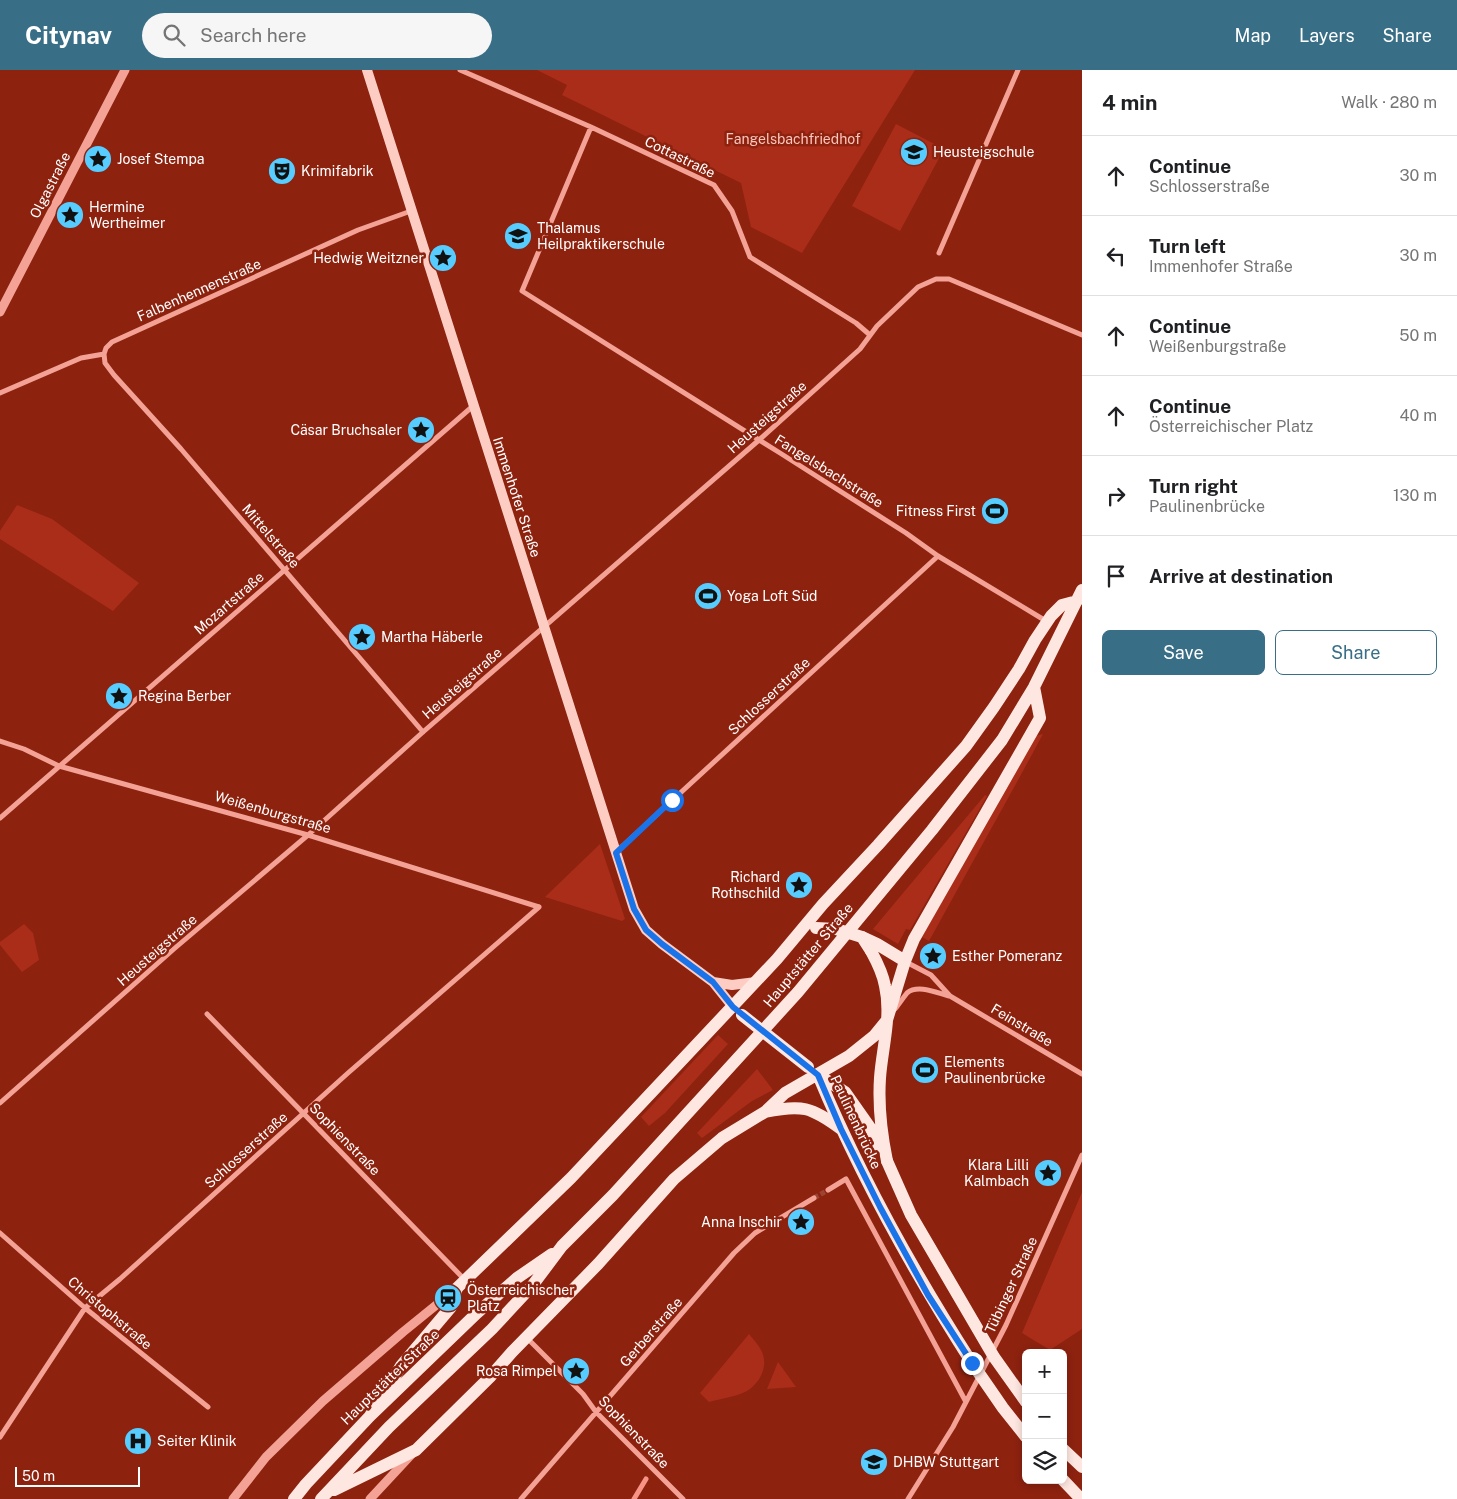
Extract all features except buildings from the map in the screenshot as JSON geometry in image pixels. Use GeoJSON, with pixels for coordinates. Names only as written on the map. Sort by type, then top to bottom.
{"type":"FeatureCollection","features":[{"type":"Feature","properties":{"kind":"main road","name":"Immenhofer Straße"},"geometry":{"type":"LineString","coordinates":[[367,70],[634,909],[646,930],[713,982]]}},
{"type":"Feature","properties":{"kind":"main road"},"geometry":{"type":"LineString","coordinates":[[370,1416],[401,1366],[451,1307],[462,1284],[571,1178],[713,1026],[738,1011],[756,982],[823,904],[966,746],[994,708],[1047,622],[1062,605],[1080,598]]}},
{"type":"Feature","properties":{"kind":"main road","name":"Hauptstätter Straße"},"geometry":{"type":"LineString","coordinates":[[323,1497],[389,1427],[492,1329],[532,1286],[562,1246],[613,1195],[798,992],[1002,740],[1034,687],[1080,598]]}},
{"type":"Feature","properties":{"kind":"main road"},"geometry":{"type":"LineString","coordinates":[[875,1126],[887,1020],[905,961],[914,939],[1040,718],[1034,687]]}},
{"type":"Feature","properties":{"kind":"main road"},"geometry":{"type":"LineString","coordinates":[[793,941],[816,928],[836,929],[862,937],[874,948],[905,961]]}},
{"type":"Feature","properties":{"kind":"main road"},"geometry":{"type":"LineString","coordinates":[[323,1497],[416,1450],[490,1377],[598,1264],[674,1179],[722,1138],[765,1112],[813,1071],[849,1056],[868,1041],[887,1020],[885,985],[874,948]]}},
{"type":"Feature","properties":{"kind":"main road"},"geometry":{"type":"LineString","coordinates":[[713,982],[732,985],[756,982]]}},
{"type":"Feature","properties":{"kind":"main road"},"geometry":{"type":"LineString","coordinates":[[713,982],[738,1011],[813,1071]]}},
{"type":"Feature","properties":{"kind":"main road","name":"Paulinenbrücke"},"geometry":{"type":"LineString","coordinates":[[813,1071],[846,1092],[875,1126],[887,1161],[911,1215],[994,1357],[1022,1396]]}},
{"type":"Feature","properties":{"kind":"main road","name":"Paulinenbrücke"},"geometry":{"type":"LineString","coordinates":[[813,1071],[880,1207],[928,1295],[1003,1408],[1022,1431]]}},
{"type":"Feature","properties":{"kind":"main road"},"geometry":{"type":"LineString","coordinates":[[765,1112],[794,1107],[809,1109],[822,1115],[841,1129]]}},
{"type":"Feature","properties":{"kind":"main road","name":"Hauptstätter Straße"},"geometry":{"type":"LineString","coordinates":[[294,1499],[370,1416],[484,1307],[517,1278],[562,1246]]}},
{"type":"Feature","properties":{"kind":"main road"},"geometry":{"type":"LineString","coordinates":[[1067,1453],[1082,1467]]}},
{"type":"Feature","properties":{"kind":"main road"},"geometry":{"type":"LineString","coordinates":[[1066,1484],[1081,1499]]}},
{"type":"Feature","properties":{"kind":"street","name":"Olgastraße"},"geometry":{"type":"LineString","coordinates":[[0,312],[125,70]]}},
{"type":"Feature","properties":{"kind":"street","name":"Cottastraße"},"geometry":{"type":"LineString","coordinates":[[460,70],[592,127],[714,186],[732,211],[750,257],[856,324],[870,335]]}},
{"type":"Feature","properties":{"kind":"street"},"geometry":{"type":"LineString","coordinates":[[939,253],[1018,70]]}},
{"type":"Feature","properties":{"kind":"street","name":"Fangelsbachstraße"},"geometry":{"type":"LineString","coordinates":[[592,127],[522,291],[906,533],[938,556],[1047,622]]}},
{"type":"Feature","properties":{"kind":"street","name":"Falbenhennenstraße"},"geometry":{"type":"LineString","coordinates":[[104,354],[106,348],[112,342],[358,230],[411,211]]}},
{"type":"Feature","properties":{"kind":"street","name":"Heusteigstraße"},"geometry":{"type":"LineString","coordinates":[[0,1103],[758,440],[860,349],[877,326],[918,288],[936,279],[949,280],[1082,335]]}},
{"type":"Feature","properties":{"kind":"street"},"geometry":{"type":"LineString","coordinates":[[0,392],[81,358],[104,354]]}},
{"type":"Feature","properties":{"kind":"street","name":"Mittelstraße"},"geometry":{"type":"LineString","coordinates":[[104,354],[105,363],[114,375],[285,569],[423,732]]}},
{"type":"Feature","properties":{"kind":"street","name":"Mozartstraße"},"geometry":{"type":"LineString","coordinates":[[0,818],[473,406]]}},
{"type":"Feature","properties":{"kind":"street","name":"Schlosserstraße"},"geometry":{"type":"LineString","coordinates":[[616,853],[938,556]]}},
{"type":"Feature","properties":{"kind":"street","name":"Weißenburgstraße"},"geometry":{"type":"LineString","coordinates":[[0,741],[24,749],[59,766],[308,835],[539,907]]}},
{"type":"Feature","properties":{"kind":"street","name":"Schlosserstraße"},"geometry":{"type":"LineString","coordinates":[[0,1437],[85,1308],[120,1279],[348,1072],[539,907]]}},
{"type":"Feature","properties":{"kind":"street","name":"Feinstraße"},"geometry":{"type":"LineString","coordinates":[[905,961],[931,975],[950,996]]}},
{"type":"Feature","properties":{"kind":"street","name":"Feinstraße"},"geometry":{"type":"LineString","coordinates":[[887,1020],[908,992],[914,989],[923,989],[950,996],[1082,1074]]}},
{"type":"Feature","properties":{"kind":"street","name":"Sophienstraße"},"geometry":{"type":"LineString","coordinates":[[207,1014],[304,1113],[462,1284]]}},
{"type":"Feature","properties":{"kind":"street","name":"Tübinger Straße"},"geometry":{"type":"LineString","coordinates":[[908,1499],[966,1402],[1025,1287],[1082,1155]]}},
{"type":"Feature","properties":{"kind":"street"},"geometry":{"type":"LineString","coordinates":[[828,1190],[846,1179],[966,1402]]}},
{"type":"Feature","properties":{"kind":"street","name":"Gerberstraße"},"geometry":{"type":"LineString","coordinates":[[520,1499],[734,1253],[755,1233],[814,1198]]}},
{"type":"Feature","properties":{"kind":"street","name":"Christophstraße"},"geometry":{"type":"LineString","coordinates":[[0,1233],[85,1308],[208,1407]]}},
{"type":"Feature","properties":{"kind":"street"},"geometry":{"type":"LineString","coordinates":[[233,1499],[266,1457],[323,1401],[402,1332],[462,1284]]}},
{"type":"Feature","properties":{"kind":"street","name":"Sophienstraße"},"geometry":{"type":"LineString","coordinates":[[526,1338],[582,1394],[596,1412],[683,1499]]}},
{"type":"Feature","properties":{"kind":"street"},"geometry":{"type":"LineString","coordinates":[[370,1499],[416,1450]]}},
{"type":"Feature","properties":{"kind":"green space","name":"Fangelsbachfriedhof"},"geometry":{"type":"Polygon","coordinates":[[[537,70],[915,70],[802,253],[751,227],[741,183],[562,95],[567,85],[537,70]]]}},
{"type":"Feature","properties":{"kind":"green space"},"geometry":{"type":"Polygon","coordinates":[[[896,124],[944,149],[900,231],[852,206],[896,124]]]}},
{"type":"Feature","properties":{"kind":"green space"},"geometry":{"type":"Polygon","coordinates":[[[17,505],[52,519],[139,583],[113,611],[0,539],[0,531],[17,505]]]}},
{"type":"Feature","properties":{"kind":"green space"},"geometry":{"type":"Polygon","coordinates":[[[1043,734],[929,941],[922,937],[1035,736],[1043,734]]]}},
{"type":"Feature","properties":{"kind":"green space"},"geometry":{"type":"Polygon","coordinates":[[[985,795],[987,796],[910,930],[906,929],[898,944],[873,929],[985,795]]]}},
{"type":"Feature","properties":{"kind":"green space"},"geometry":{"type":"Polygon","coordinates":[[[600,844],[625,919],[622,921],[545,897],[600,844]]]}},
{"type":"Feature","properties":{"kind":"green space"},"geometry":{"type":"Polygon","coordinates":[[[24,924],[33,933],[39,960],[22,972],[0,945],[0,942],[24,924]]]}},
{"type":"Feature","properties":{"kind":"green space"},"geometry":{"type":"Polygon","coordinates":[[[718,1035],[728,1044],[665,1113],[649,1126],[641,1117],[718,1035]]]}},
{"type":"Feature","properties":{"kind":"green space"},"geometry":{"type":"Polygon","coordinates":[[[757,1069],[773,1090],[752,1101],[702,1138],[697,1133],[757,1069]]]}},
{"type":"Feature","properties":{"kind":"green space"},"geometry":{"type":"Polygon","coordinates":[[[1082,1192],[1082,1329],[1052,1349],[1048,1349],[1022,1333],[1082,1192]]]}},
{"type":"Feature","properties":{"kind":"green space"},"geometry":{"type":"Polygon","coordinates":[[[749,1334],[761,1350],[763,1356],[764,1367],[760,1378],[743,1393],[709,1402],[700,1393],[749,1334]]]}},
{"type":"Feature","properties":{"kind":"green space"},"geometry":{"type":"Polygon","coordinates":[[[778,1362],[796,1387],[767,1389],[778,1362]]]}},
{"type":"Feature","properties":{"kind":"waterway"},"geometry":{"type":"LineString","coordinates":[[634,1499],[646,1479]]}},
{"type":"Feature","properties":{"kind":"tunnel"},"geometry":{"type":"LineString","coordinates":[[814,1198],[828,1190]]}},
{"type":"Feature","properties":{"kind":"place","name":"Heusteigschule"},"geometry":{"type":"Point","coordinates":[914,152]}},
{"type":"Feature","properties":{"kind":"place","name":"Josef Stempa"},"geometry":{"type":"Point","coordinates":[98,159]}},
{"type":"Feature","properties":{"kind":"place","name":"Krimifabrik"},"geometry":{"type":"Point","coordinates":[282,171]}},
{"type":"Feature","properties":{"kind":"place","name":"Hermine Wertheimer"},"geometry":{"type":"Point","coordinates":[70,215]}},
{"type":"Feature","properties":{"kind":"place","name":"Thalamus Heilpraktikerschule"},"geometry":{"type":"Point","coordinates":[518,236]}},
{"type":"Feature","properties":{"kind":"place","name":"Hedwig Weitzner"},"geometry":{"type":"Point","coordinates":[443,258]}},
{"type":"Feature","properties":{"kind":"place","name":"Cäsar Bruchsaler"},"geometry":{"type":"Point","coordinates":[421,430]}},
{"type":"Feature","properties":{"kind":"place","name":"Fitness First"},"geometry":{"type":"Point","coordinates":[995,511]}},
{"type":"Feature","properties":{"kind":"place","name":"Yoga Loft Süd"},"geometry":{"type":"Point","coordinates":[708,596]}},
{"type":"Feature","properties":{"kind":"place","name":"Martha Häberle"},"geometry":{"type":"Point","coordinates":[362,637]}},
{"type":"Feature","properties":{"kind":"place","name":"Regina Berber"},"geometry":{"type":"Point","coordinates":[119,696]}},
{"type":"Feature","properties":{"kind":"place","name":"Richard Rothschild"},"geometry":{"type":"Point","coordinates":[799,885]}},
{"type":"Feature","properties":{"kind":"place","name":"Esther Pomeranz"},"geometry":{"type":"Point","coordinates":[933,956]}},
{"type":"Feature","properties":{"kind":"place","name":"Elements Paulinenbrücke"},"geometry":{"type":"Point","coordinates":[925,1070]}},
{"type":"Feature","properties":{"kind":"place","name":"Klara Lilli Kalmbach"},"geometry":{"type":"Point","coordinates":[1048,1173]}},
{"type":"Feature","properties":{"kind":"place","name":"Anna Inschir"},"geometry":{"type":"Point","coordinates":[801,1222]}},
{"type":"Feature","properties":{"kind":"place","name":"Österreichischer Platz"},"geometry":{"type":"Point","coordinates":[448,1298]}},
{"type":"Feature","properties":{"kind":"place","name":"Rosa Rimpel"},"geometry":{"type":"Point","coordinates":[576,1371]}},
{"type":"Feature","properties":{"kind":"place","name":"Seiter Klinik"},"geometry":{"type":"Point","coordinates":[138,1441]}},
{"type":"Feature","properties":{"kind":"place","name":"DHBW Stuttgart"},"geometry":{"type":"Point","coordinates":[874,1462]}},
{"type":"Feature","properties":{"kind":"route"},"geometry":{"type":"LineString","coordinates":[[672,800],[616,853],[634,909],[646,930],[713,982],[733,1007],[818,1075],[841,1129],[880,1207],[928,1295],[972,1363]]}}]}
